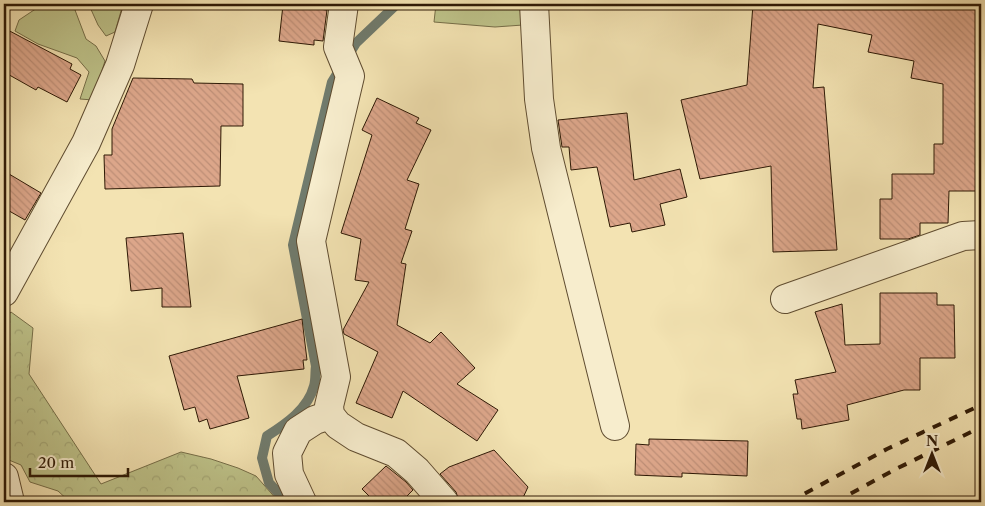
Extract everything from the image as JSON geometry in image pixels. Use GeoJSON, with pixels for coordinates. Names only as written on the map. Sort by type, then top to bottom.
{"type":"FeatureCollection","features":[{"type":"Feature","properties":{"kind":"street"},"geometry":{"type":"LineString","coordinates":[[4,292],[86,143],[120,65],[139,4]]}},
{"type":"Feature","properties":{"kind":"street"},"geometry":{"type":"LineString","coordinates":[[344,4],[338,47],[350,76],[311,241],[336,377],[329,406],[330,415],[338,425],[356,437],[396,453],[417,470],[444,502]]}},
{"type":"Feature","properties":{"kind":"street"},"geometry":{"type":"LineString","coordinates":[[534,4],[539,99],[546,148],[615,426]]}},
{"type":"Feature","properties":{"kind":"street"},"geometry":{"type":"LineString","coordinates":[[785,299],[963,236],[981,235]]}},
{"type":"Feature","properties":{"kind":"street"},"geometry":{"type":"LineString","coordinates":[[302,502],[288,474],[287,453],[298,431],[315,420],[330,415]]}},
{"type":"Feature","properties":{"kind":"street"},"geometry":{"type":"LineString","coordinates":[[4,477],[10,502]]}},
{"type":"Feature","properties":{"kind":"green space"},"geometry":{"type":"Polygon","coordinates":[[[43,4],[123,4],[115,32],[106,36],[98,25],[89,5],[75,10],[86,39],[96,46],[105,61],[93,100],[80,99],[89,72],[77,58],[38,44],[15,31],[19,20],[43,4]]]}},
{"type":"Feature","properties":{"kind":"green space"},"geometry":{"type":"Polygon","coordinates":[[[436,4],[523,4],[523,25],[495,27],[434,22],[436,4]]]}},
{"type":"Feature","properties":{"kind":"green space"},"geometry":{"type":"Polygon","coordinates":[[[11,312],[33,328],[29,374],[101,484],[181,452],[211,459],[256,476],[279,502],[70,502],[58,491],[30,482],[21,465],[4,458],[4,320],[11,312]]]}},
{"type":"Feature","properties":{"kind":"building"},"geometry":{"type":"Polygon","coordinates":[[[753,4],[955,4],[981,9],[981,191],[949,191],[948,223],[920,223],[920,235],[908,239],[880,239],[880,199],[892,199],[892,174],[934,174],[934,144],[943,144],[943,84],[911,78],[914,61],[868,52],[872,35],[818,24],[813,88],[824,87],[837,250],[773,252],[771,166],[700,179],[681,100],[747,85],[753,4]]]}},
{"type":"Feature","properties":{"kind":"building"},"geometry":{"type":"Polygon","coordinates":[[[283,5],[327,10],[323,41],[314,40],[314,45],[279,41],[283,5]]]}},
{"type":"Feature","properties":{"kind":"building"},"geometry":{"type":"Polygon","coordinates":[[[4,28],[72,64],[70,69],[81,75],[67,102],[38,87],[36,90],[4,72],[4,28]]]}},
{"type":"Feature","properties":{"kind":"building"},"geometry":{"type":"Polygon","coordinates":[[[133,78],[192,79],[194,83],[243,84],[243,126],[221,126],[220,186],[105,189],[104,155],[112,155],[112,129],[133,78]]]}},
{"type":"Feature","properties":{"kind":"building"},"geometry":{"type":"Polygon","coordinates":[[[377,98],[419,118],[416,123],[431,130],[407,180],[419,184],[405,229],[412,231],[401,263],[406,264],[397,325],[430,343],[441,332],[475,368],[457,384],[498,410],[477,441],[403,391],[392,418],[356,403],[378,352],[344,334],[343,330],[369,282],[355,280],[361,239],[341,233],[372,135],[362,130],[377,98]]]}},
{"type":"Feature","properties":{"kind":"building"},"geometry":{"type":"Polygon","coordinates":[[[627,113],[634,180],[680,169],[687,197],[660,204],[665,225],[632,232],[630,223],[610,227],[597,167],[571,170],[569,147],[562,147],[558,120],[627,113]]]}},
{"type":"Feature","properties":{"kind":"building"},"geometry":{"type":"Polygon","coordinates":[[[4,171],[41,193],[25,220],[4,208],[4,171]]]}},
{"type":"Feature","properties":{"kind":"building"},"geometry":{"type":"Polygon","coordinates":[[[183,233],[191,307],[162,307],[162,288],[131,291],[126,238],[183,233]]]}},
{"type":"Feature","properties":{"kind":"building"},"geometry":{"type":"Polygon","coordinates":[[[880,293],[937,293],[937,305],[954,305],[955,358],[920,358],[920,390],[904,390],[847,405],[849,420],[802,429],[801,419],[797,419],[793,394],[798,394],[795,380],[836,372],[815,312],[842,304],[845,345],[880,344],[880,293]]]}},
{"type":"Feature","properties":{"kind":"building"},"geometry":{"type":"Polygon","coordinates":[[[302,319],[307,360],[303,360],[304,369],[237,376],[249,418],[210,429],[207,419],[199,422],[195,407],[184,410],[169,356],[302,319]]]}},
{"type":"Feature","properties":{"kind":"building"},"geometry":{"type":"Polygon","coordinates":[[[649,439],[748,441],[747,476],[682,473],[682,477],[635,475],[636,444],[649,445],[649,439]]]}},
{"type":"Feature","properties":{"kind":"building"},"geometry":{"type":"Polygon","coordinates":[[[494,450],[528,487],[521,502],[459,502],[456,492],[440,474],[449,467],[494,450]]]}},
{"type":"Feature","properties":{"kind":"building"},"geometry":{"type":"Polygon","coordinates":[[[386,466],[413,490],[401,502],[375,502],[362,489],[386,466]]]}},
{"type":"Feature","properties":{"kind":"waterway"},"geometry":{"type":"LineString","coordinates":[[287,502],[269,483],[262,458],[267,436],[289,421],[302,409],[311,394],[315,381],[316,366],[293,245],[332,82],[356,43],[397,4]]}},
{"type":"Feature","properties":{"kind":"railway"},"geometry":{"type":"LineString","coordinates":[[789,502],[887,449],[981,405]]}},
{"type":"Feature","properties":{"kind":"railway"},"geometry":{"type":"LineString","coordinates":[[835,502],[981,427]]}}]}
